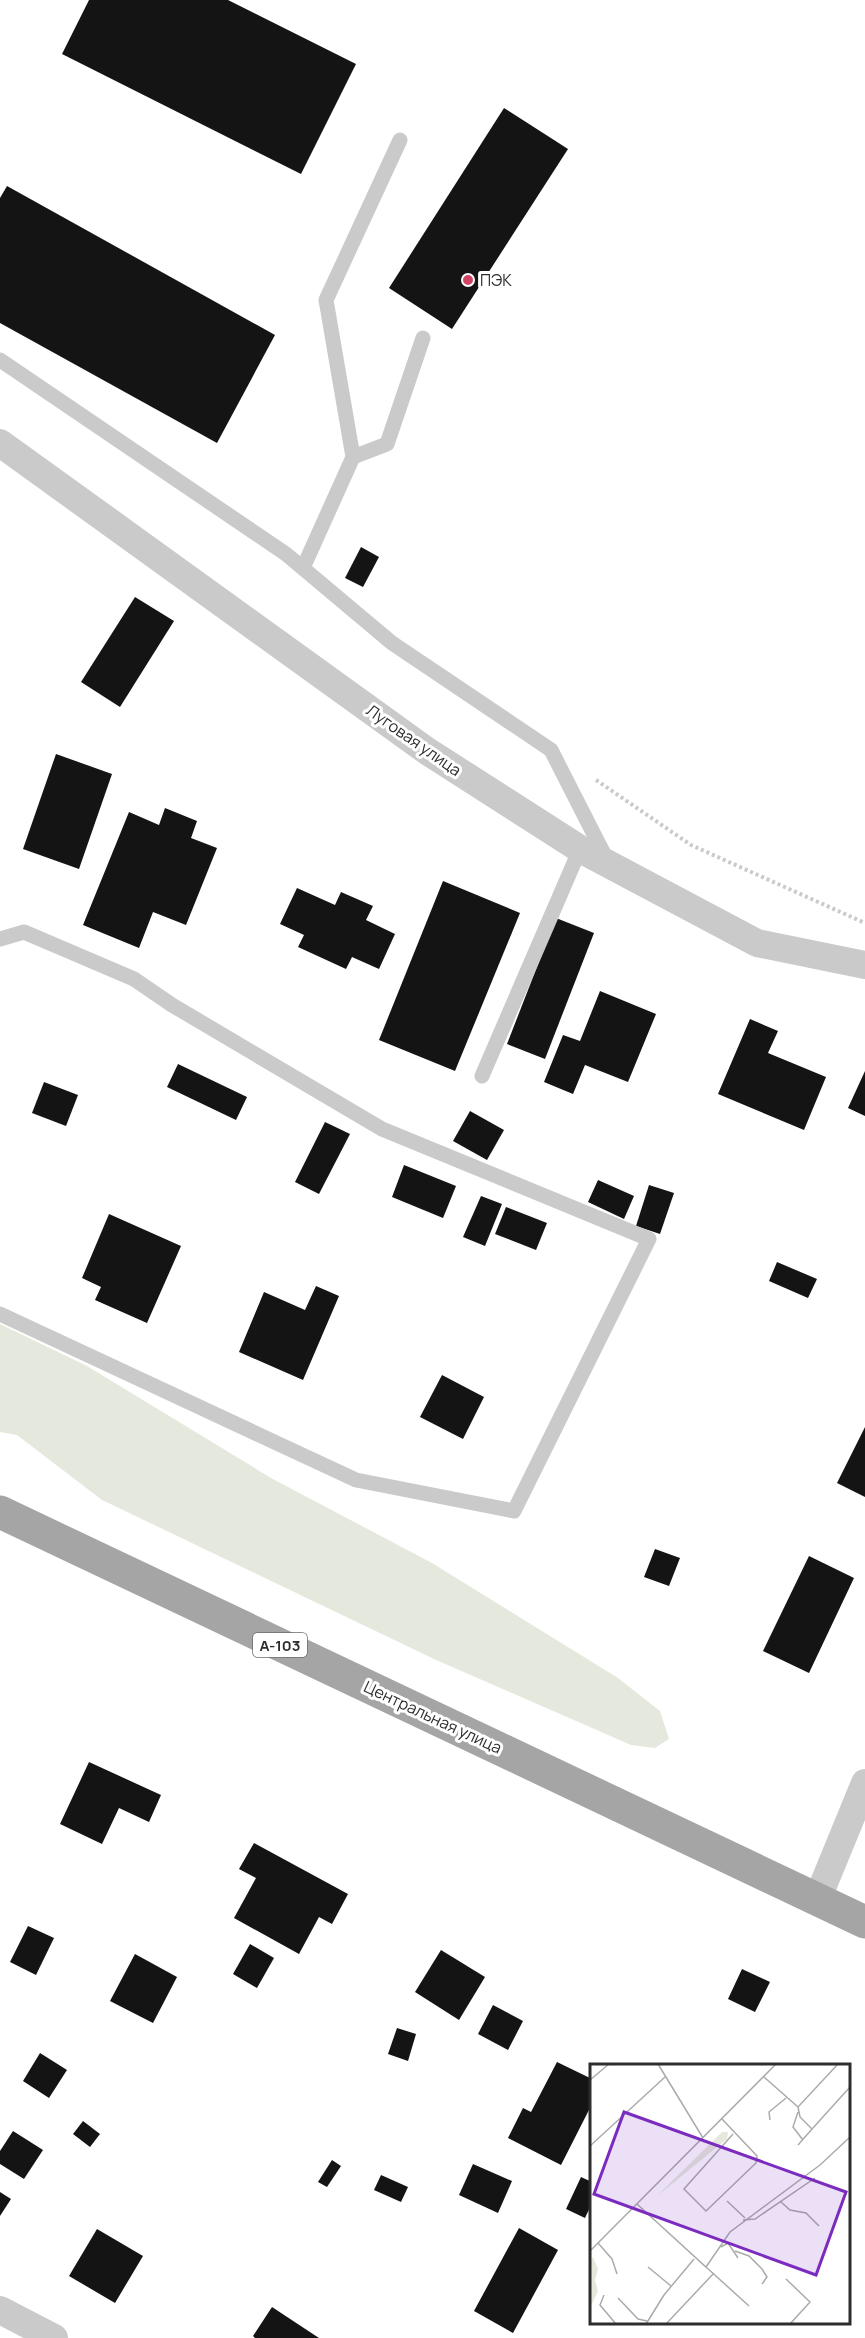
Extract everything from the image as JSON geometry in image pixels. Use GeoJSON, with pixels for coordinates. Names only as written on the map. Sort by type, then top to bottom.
{"type":"FeatureCollection","features":[{"type":"Feature","properties":{"kind":"main road","name":"Центральная улица"},"geometry":{"type":"LineString","coordinates":[[0,1512],[865,1922]]}},
{"type":"Feature","properties":{"kind":"street","name":"Луговая улица"},"geometry":{"type":"LineString","coordinates":[[0,443],[427,751],[580,849],[757,943],[865,965]]}},
{"type":"Feature","properties":{"kind":"street"},"geometry":{"type":"LineString","coordinates":[[817,1900],[856,1829],[865,1783]]}},
{"type":"Feature","properties":{"kind":"street"},"geometry":{"type":"LineString","coordinates":[[0,2310],[54,2338]]}},
{"type":"Feature","properties":{"kind":"lane"},"geometry":{"type":"LineString","coordinates":[[303,568],[353,457],[326,300],[399,140]]}},
{"type":"Feature","properties":{"kind":"lane"},"geometry":{"type":"LineString","coordinates":[[353,457],[387,444],[423,338]]}},
{"type":"Feature","properties":{"kind":"lane"},"geometry":{"type":"LineString","coordinates":[[0,360],[286,554],[392,643],[551,750],[608,864]]}},
{"type":"Feature","properties":{"kind":"lane"},"geometry":{"type":"LineString","coordinates":[[482,1076],[580,849]]}},
{"type":"Feature","properties":{"kind":"lane"},"geometry":{"type":"LineString","coordinates":[[0,939],[24,932],[134,979],[172,1005],[382,1129],[649,1239],[514,1511],[356,1480],[0,1314]]}},
{"type":"Feature","properties":{"kind":"path"},"geometry":{"type":"LineString","coordinates":[[551,750],[691,845],[865,923]]}},
{"type":"Feature","properties":{"kind":"shaded area"},"geometry":{"type":"Polygon","coordinates":[[[0,1324],[87,1366],[271,1478],[432,1563],[618,1678],[660,1711],[669,1739],[655,1748],[631,1745],[434,1659],[102,1500],[17,1435],[0,1432],[0,1324]]]}},
{"type":"Feature","properties":{"kind":"building"},"geometry":{"type":"Polygon","coordinates":[[[89,0],[228,0],[356,64],[301,174],[62,54],[89,0]]]}},
{"type":"Feature","properties":{"kind":"building"},"geometry":{"type":"Polygon","coordinates":[[[504,108],[568,149],[452,329],[389,288],[504,108]]]}},
{"type":"Feature","properties":{"kind":"building"},"geometry":{"type":"Polygon","coordinates":[[[7,186],[275,335],[217,443],[0,323],[0,198],[7,186]]]}},
{"type":"Feature","properties":{"kind":"building"},"geometry":{"type":"Polygon","coordinates":[[[361,547],[379,557],[363,587],[345,578],[361,547]]]}},
{"type":"Feature","properties":{"kind":"building"},"geometry":{"type":"Polygon","coordinates":[[[135,597],[174,621],[120,707],[81,682],[135,597]]]}},
{"type":"Feature","properties":{"kind":"building"},"geometry":{"type":"Polygon","coordinates":[[[56,754],[112,774],[79,869],[23,849],[56,754]]]}},
{"type":"Feature","properties":{"kind":"building"},"geometry":{"type":"Polygon","coordinates":[[[165,808],[197,821],[191,838],[217,848],[186,925],[153,912],[139,948],[83,925],[129,812],[159,825],[165,808]]]}},
{"type":"Feature","properties":{"kind":"building"},"geometry":{"type":"Polygon","coordinates":[[[443,881],[520,913],[455,1071],[379,1040],[443,881]]]}},
{"type":"Feature","properties":{"kind":"building"},"geometry":{"type":"Polygon","coordinates":[[[297,888],[335,905],[341,892],[373,906],[366,920],[395,934],[379,969],[352,957],[346,969],[298,947],[304,935],[280,924],[297,888]]]}},
{"type":"Feature","properties":{"kind":"building"},"geometry":{"type":"Polygon","coordinates":[[[556,918],[594,933],[545,1059],[507,1044],[556,918]]]}},
{"type":"Feature","properties":{"kind":"building"},"geometry":{"type":"Polygon","coordinates":[[[600,991],[656,1014],[628,1082],[585,1065],[573,1094],[544,1082],[563,1035],[580,1041],[600,991]]]}},
{"type":"Feature","properties":{"kind":"building"},"geometry":{"type":"Polygon","coordinates":[[[750,1019],[778,1031],[768,1053],[826,1077],[804,1130],[718,1094],[750,1019]]]}},
{"type":"Feature","properties":{"kind":"building"},"geometry":{"type":"Polygon","coordinates":[[[178,1064],[247,1097],[236,1120],[167,1087],[178,1064]]]}},
{"type":"Feature","properties":{"kind":"building"},"geometry":{"type":"Polygon","coordinates":[[[865,1071],[865,1116],[848,1108],[865,1071]]]}},
{"type":"Feature","properties":{"kind":"building"},"geometry":{"type":"Polygon","coordinates":[[[44,1082],[78,1095],[66,1126],[32,1113],[44,1082]]]}},
{"type":"Feature","properties":{"kind":"building"},"geometry":{"type":"Polygon","coordinates":[[[470,1111],[504,1130],[487,1160],[453,1141],[470,1111]]]}},
{"type":"Feature","properties":{"kind":"building"},"geometry":{"type":"Polygon","coordinates":[[[325,1122],[350,1134],[319,1194],[295,1182],[325,1122]]]}},
{"type":"Feature","properties":{"kind":"building"},"geometry":{"type":"Polygon","coordinates":[[[404,1165],[456,1186],[443,1218],[392,1197],[404,1165]]]}},
{"type":"Feature","properties":{"kind":"building"},"geometry":{"type":"Polygon","coordinates":[[[598,1180],[634,1196],[624,1219],[588,1202],[598,1180]]]}},
{"type":"Feature","properties":{"kind":"building"},"geometry":{"type":"Polygon","coordinates":[[[649,1185],[674,1193],[660,1234],[636,1226],[649,1185]]]}},
{"type":"Feature","properties":{"kind":"building"},"geometry":{"type":"Polygon","coordinates":[[[481,1196],[502,1204],[485,1246],[463,1237],[481,1196]]]}},
{"type":"Feature","properties":{"kind":"building"},"geometry":{"type":"Polygon","coordinates":[[[506,1207],[547,1223],[536,1250],[495,1234],[506,1207]]]}},
{"type":"Feature","properties":{"kind":"building"},"geometry":{"type":"Polygon","coordinates":[[[109,1214],[181,1246],[147,1323],[95,1300],[101,1287],[82,1278],[109,1214]]]}},
{"type":"Feature","properties":{"kind":"building"},"geometry":{"type":"Polygon","coordinates":[[[777,1262],[817,1279],[808,1298],[769,1281],[777,1262]]]}},
{"type":"Feature","properties":{"kind":"building"},"geometry":{"type":"Polygon","coordinates":[[[316,1286],[339,1296],[303,1380],[239,1352],[264,1292],[305,1310],[316,1286]]]}},
{"type":"Feature","properties":{"kind":"building"},"geometry":{"type":"Polygon","coordinates":[[[442,1375],[484,1397],[463,1439],[420,1417],[442,1375]]]}},
{"type":"Feature","properties":{"kind":"building"},"geometry":{"type":"Polygon","coordinates":[[[865,1427],[865,1497],[837,1483],[865,1427]]]}},
{"type":"Feature","properties":{"kind":"building"},"geometry":{"type":"Polygon","coordinates":[[[655,1549],[680,1558],[669,1586],[644,1577],[655,1549]]]}},
{"type":"Feature","properties":{"kind":"building"},"geometry":{"type":"Polygon","coordinates":[[[809,1556],[854,1578],[809,1673],[763,1651],[809,1556]]]}},
{"type":"Feature","properties":{"kind":"building"},"geometry":{"type":"Polygon","coordinates":[[[89,1762],[161,1795],[149,1822],[119,1808],[102,1844],[60,1824],[89,1762]]]}},
{"type":"Feature","properties":{"kind":"building"},"geometry":{"type":"Polygon","coordinates":[[[254,1843],[348,1894],[332,1924],[319,1917],[299,1954],[234,1918],[256,1878],[239,1869],[254,1843]]]}},
{"type":"Feature","properties":{"kind":"building"},"geometry":{"type":"Polygon","coordinates":[[[28,1926],[54,1938],[36,1975],[10,1962],[28,1926]]]}},
{"type":"Feature","properties":{"kind":"building"},"geometry":{"type":"Polygon","coordinates":[[[250,1944],[274,1958],[257,1988],[233,1974],[250,1944]]]}},
{"type":"Feature","properties":{"kind":"building"},"geometry":{"type":"Polygon","coordinates":[[[441,1950],[485,1977],[459,2020],[415,1992],[441,1950]]]}},
{"type":"Feature","properties":{"kind":"building"},"geometry":{"type":"Polygon","coordinates":[[[135,1954],[177,1977],[153,2023],[110,2001],[135,1954]]]}},
{"type":"Feature","properties":{"kind":"building"},"geometry":{"type":"Polygon","coordinates":[[[742,1969],[770,1982],[755,2012],[728,1999],[742,1969]]]}},
{"type":"Feature","properties":{"kind":"building"},"geometry":{"type":"Polygon","coordinates":[[[493,2005],[523,2021],[508,2050],[478,2034],[493,2005]]]}},
{"type":"Feature","properties":{"kind":"building"},"geometry":{"type":"Polygon","coordinates":[[[397,2028],[416,2034],[408,2061],[388,2054],[397,2028]]]}},
{"type":"Feature","properties":{"kind":"building"},"geometry":{"type":"Polygon","coordinates":[[[40,2053],[67,2070],[49,2098],[23,2081],[40,2053]]]}},
{"type":"Feature","properties":{"kind":"building"},"geometry":{"type":"Polygon","coordinates":[[[557,2062],[590,2078],[590,2108],[561,2165],[508,2138],[523,2108],[531,2112],[557,2062]]]}},
{"type":"Feature","properties":{"kind":"building"},"geometry":{"type":"Polygon","coordinates":[[[83,2121],[100,2134],[90,2147],[73,2134],[83,2121]]]}},
{"type":"Feature","properties":{"kind":"building"},"geometry":{"type":"Polygon","coordinates":[[[13,2131],[43,2150],[24,2179],[0,2164],[0,2151],[13,2131]]]}},
{"type":"Feature","properties":{"kind":"building"},"geometry":{"type":"Polygon","coordinates":[[[332,2160],[341,2166],[327,2187],[318,2182],[332,2160]]]}},
{"type":"Feature","properties":{"kind":"building"},"geometry":{"type":"Polygon","coordinates":[[[473,2164],[512,2181],[498,2213],[459,2195],[473,2164]]]}},
{"type":"Feature","properties":{"kind":"building"},"geometry":{"type":"Polygon","coordinates":[[[381,2175],[408,2187],[401,2202],[374,2190],[381,2175]]]}},
{"type":"Feature","properties":{"kind":"building"},"geometry":{"type":"Polygon","coordinates":[[[581,2177],[590,2181],[590,2207],[585,2218],[566,2209],[581,2177]]]}},
{"type":"Feature","properties":{"kind":"building"},"geometry":{"type":"Polygon","coordinates":[[[0,2192],[11,2199],[0,2216],[0,2192]]]}},
{"type":"Feature","properties":{"kind":"building"},"geometry":{"type":"Polygon","coordinates":[[[519,2228],[558,2250],[513,2333],[474,2311],[519,2228]]]}},
{"type":"Feature","properties":{"kind":"building"},"geometry":{"type":"Polygon","coordinates":[[[97,2229],[143,2256],[115,2303],[69,2276],[97,2229]]]}},
{"type":"Feature","properties":{"kind":"building"},"geometry":{"type":"Polygon","coordinates":[[[272,2307],[319,2338],[255,2338],[253,2336],[272,2307]]]}},
{"type":"Feature","properties":{"kind":"place","name":"ПЭК"},"geometry":{"type":"Point","coordinates":[468,280]}}]}
